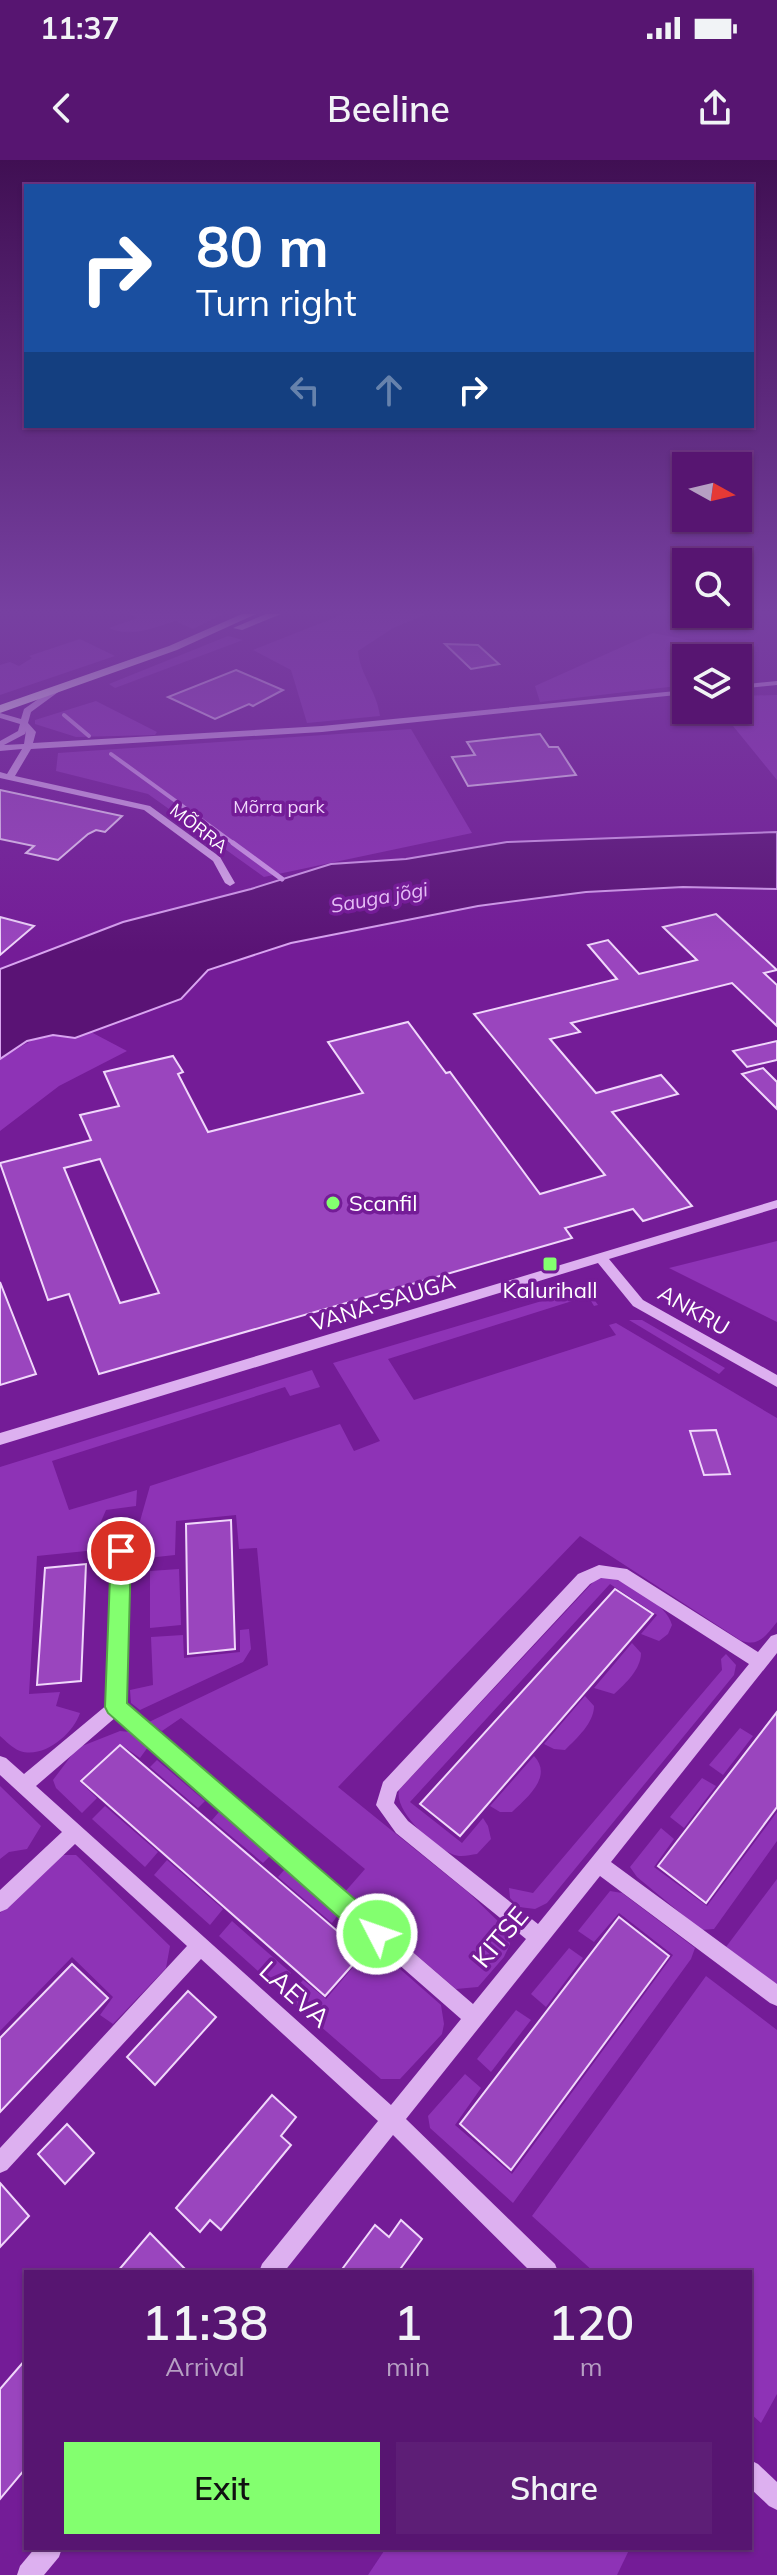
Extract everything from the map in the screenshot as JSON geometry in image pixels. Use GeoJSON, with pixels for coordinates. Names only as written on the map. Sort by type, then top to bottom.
{"type":"FeatureCollection","features":[{"type":"Feature","properties":{"kind":"street"},"geometry":{"type":"LineString","coordinates":[[0,746],[22,732],[23,727]]}},
{"type":"Feature","properties":{"kind":"street"},"geometry":{"type":"LineString","coordinates":[[27,727],[32,732],[66,741],[104,742]]}},
{"type":"Feature","properties":{"kind":"street"},"geometry":{"type":"LineString","coordinates":[[0,746],[345,727]]}},
{"type":"Feature","properties":{"kind":"street"},"geometry":{"type":"LineString","coordinates":[[5,776],[28,746],[32,732]]}},
{"type":"Feature","properties":{"kind":"street","name":"MÕRRA"},"geometry":{"type":"LineString","coordinates":[[5,776],[147,808],[217,859],[230,883]]}},
{"type":"Feature","properties":{"kind":"street","name":"VANA-SAUGA"},"geometry":{"type":"LineString","coordinates":[[0,1439],[777,1204]]}},
{"type":"Feature","properties":{"kind":"street","name":"ANKRU"},"geometry":{"type":"LineString","coordinates":[[602,1259],[638,1303],[777,1382]]}},
{"type":"Feature","properties":{"kind":"street"},"geometry":{"type":"LineString","coordinates":[[23,1786],[116,1707],[121,1551]]}},
{"type":"Feature","properties":{"kind":"street"},"geometry":{"type":"LineString","coordinates":[[539,1937],[402,1827],[385,1805],[389,1788],[584,1579],[599,1571],[621,1574],[760,1662]]}},
{"type":"Feature","properties":{"kind":"street","name":"KITSE"},"geometry":{"type":"LineString","coordinates":[[272,2270],[777,1641]]}},
{"type":"Feature","properties":{"kind":"street"},"geometry":{"type":"LineString","coordinates":[[116,1707],[473,2017]]}},
{"type":"Feature","properties":{"kind":"street","name":"LAEVA"},"geometry":{"type":"LineString","coordinates":[[0,1764],[391,2119],[545,2270]]}},
{"type":"Feature","properties":{"kind":"street"},"geometry":{"type":"LineString","coordinates":[[0,1903],[74,1832]]}},
{"type":"Feature","properties":{"kind":"street"},"geometry":{"type":"LineString","coordinates":[[599,1864],[777,1996]]}},
{"type":"Feature","properties":{"kind":"street"},"geometry":{"type":"LineString","coordinates":[[0,2163],[200,1946]]}},
{"type":"Feature","properties":{"kind":"street"},"geometry":{"type":"LineString","coordinates":[[752,2474],[777,2498]]}},
{"type":"Feature","properties":{"kind":"street"},"geometry":{"type":"LineString","coordinates":[[29,2575],[48,2550]]}},
{"type":"Feature","properties":{"kind":"green space"},"geometry":{"type":"Polygon","coordinates":[[[44,727],[147,727],[157,732],[155,735],[76,737],[44,727]]]}},
{"type":"Feature","properties":{"kind":"green space"},"geometry":{"type":"Polygon","coordinates":[[[734,727],[777,727],[777,780],[734,727]]]}},
{"type":"Feature","properties":{"kind":"green space","name":"Mõrra park"},"geometry":{"type":"Polygon","coordinates":[[[411,729],[472,833],[264,877],[148,794],[56,771],[58,753],[411,729]]]}},
{"type":"Feature","properties":{"kind":"green space"},"geometry":{"type":"Polygon","coordinates":[[[91,1032],[127,1051],[59,1086],[0,1131],[0,1059],[38,1038],[91,1032]]]}},
{"type":"Feature","properties":{"kind":"green space"},"geometry":{"type":"Polygon","coordinates":[[[777,1241],[777,1322],[669,1268],[777,1241]]]}},
{"type":"Feature","properties":{"kind":"green space"},"geometry":{"type":"Polygon","coordinates":[[[586,1288],[598,1305],[594,1306],[588,1296],[388,1359],[414,1400],[616,1335],[609,1325],[616,1323],[777,1418],[777,1622],[757,1642],[740,1640],[580,1536],[338,1787],[469,1893],[503,1926],[510,1944],[504,1957],[478,1987],[456,1989],[344,1893],[365,1869],[181,1718],[162,1731],[149,1722],[268,1665],[257,1548],[239,1549],[236,1515],[176,1521],[175,1555],[138,1559],[134,1542],[150,1486],[340,1424],[354,1451],[380,1441],[333,1363],[586,1288]]]}},
{"type":"Feature","properties":{"kind":"green space"},"geometry":{"type":"Polygon","coordinates":[[[629,1320],[642,1320],[725,1368],[719,1374],[629,1320]]]}},
{"type":"Feature","properties":{"kind":"green space"},"geometry":{"type":"Polygon","coordinates":[[[312,1370],[320,1387],[290,1396],[285,1387],[52,1461],[69,1510],[137,1490],[136,1506],[106,1510],[96,1533],[96,1550],[37,1556],[29,1694],[60,1692],[56,1706],[80,1713],[71,1729],[48,1748],[29,1753],[12,1746],[0,1736],[0,1467],[312,1370]]]}},
{"type":"Feature","properties":{"kind":"green space"},"geometry":{"type":"Polygon","coordinates":[[[179,1569],[181,1625],[150,1628],[150,1571],[179,1569]]]}},
{"type":"Feature","properties":{"kind":"green space"},"geometry":{"type":"Polygon","coordinates":[[[605,1576],[634,1588],[662,1609],[672,1625],[668,1634],[659,1641],[641,1634],[657,1615],[610,1584],[410,1802],[462,1843],[483,1818],[491,1839],[477,1854],[458,1856],[444,1850],[409,1818],[402,1808],[399,1790],[597,1578],[605,1576]]]}},
{"type":"Feature","properties":{"kind":"green space"},"geometry":{"type":"Polygon","coordinates":[[[249,1629],[251,1649],[243,1662],[140,1710],[131,1703],[130,1690],[153,1685],[151,1637],[183,1635],[184,1658],[240,1652],[240,1630],[249,1629]]]}},
{"type":"Feature","properties":{"kind":"green space"},"geometry":{"type":"Polygon","coordinates":[[[632,1643],[641,1653],[636,1670],[628,1680],[614,1694],[594,1688],[632,1643]]]}},
{"type":"Feature","properties":{"kind":"green space"},"geometry":{"type":"Polygon","coordinates":[[[726,1654],[736,1665],[734,1675],[547,1903],[535,1909],[519,1907],[510,1898],[509,1888],[533,1893],[722,1670],[721,1659],[726,1654]]]}},
{"type":"Feature","properties":{"kind":"green space"},"geometry":{"type":"Polygon","coordinates":[[[585,1696],[594,1706],[588,1724],[579,1735],[565,1750],[544,1744],[585,1696]]]}},
{"type":"Feature","properties":{"kind":"green space"},"geometry":{"type":"Polygon","coordinates":[[[740,1728],[753,1736],[723,1775],[709,1765],[740,1728]]]}},
{"type":"Feature","properties":{"kind":"green space"},"geometry":{"type":"Polygon","coordinates":[[[120,1731],[130,1732],[148,1747],[140,1758],[120,1744],[79,1781],[97,1798],[82,1813],[56,1788],[53,1780],[77,1748],[120,1731]]]}},
{"type":"Feature","properties":{"kind":"green space"},"geometry":{"type":"Polygon","coordinates":[[[534,1756],[541,1771],[540,1779],[531,1793],[512,1812],[500,1812],[490,1806],[534,1756]]]}},
{"type":"Feature","properties":{"kind":"green space"},"geometry":{"type":"Polygon","coordinates":[[[157,1760],[205,1801],[198,1808],[150,1767],[157,1760]]]}},
{"type":"Feature","properties":{"kind":"green space"},"geometry":{"type":"Polygon","coordinates":[[[702,1778],[716,1786],[684,1828],[670,1817],[702,1778]]]}},
{"type":"Feature","properties":{"kind":"green space"},"geometry":{"type":"Polygon","coordinates":[[[0,1786],[41,1826],[27,1849],[9,1852],[0,1859],[0,1786]]]}},
{"type":"Feature","properties":{"kind":"green space"},"geometry":{"type":"Polygon","coordinates":[[[105,1806],[158,1852],[145,1867],[92,1819],[105,1806]]]}},
{"type":"Feature","properties":{"kind":"green space"},"geometry":{"type":"Polygon","coordinates":[[[219,1812],[270,1856],[263,1863],[212,1820],[219,1812]]]}},
{"type":"Feature","properties":{"kind":"green space"},"geometry":{"type":"Polygon","coordinates":[[[777,1812],[777,1841],[714,1929],[701,1930],[637,1877],[630,1867],[661,1828],[674,1839],[654,1867],[707,1906],[777,1812]]]}},
{"type":"Feature","properties":{"kind":"green space"},"geometry":{"type":"Polygon","coordinates":[[[61,1855],[76,1855],[170,1946],[166,1968],[113,2024],[100,2015],[113,1997],[72,1957],[0,2031],[0,1913],[61,1855]]]}},
{"type":"Feature","properties":{"kind":"green space"},"geometry":{"type":"Polygon","coordinates":[[[167,1860],[223,1909],[210,1925],[154,1875],[167,1860]]]}},
{"type":"Feature","properties":{"kind":"green space"},"geometry":{"type":"Polygon","coordinates":[[[285,1869],[338,1915],[332,1923],[278,1877],[285,1869]]]}},
{"type":"Feature","properties":{"kind":"green space"},"geometry":{"type":"Polygon","coordinates":[[[777,1879],[777,1985],[726,1947],[777,1879]]]}},
{"type":"Feature","properties":{"kind":"green space"},"geometry":{"type":"Polygon","coordinates":[[[610,1891],[622,1893],[695,1948],[691,1959],[513,2203],[430,2128],[428,2116],[465,2074],[481,2088],[455,2125],[512,2174],[673,1955],[619,1913],[594,1942],[578,1931],[610,1891]]]}},
{"type":"Feature","properties":{"kind":"green space"},"geometry":{"type":"Polygon","coordinates":[[[232,1921],[291,1973],[278,1989],[219,1936],[232,1921]]]}},
{"type":"Feature","properties":{"kind":"green space"},"geometry":{"type":"Polygon","coordinates":[[[351,1926],[441,2005],[442,2034],[400,2079],[381,2079],[288,1998],[303,1980],[326,1999],[365,1953],[345,1934],[351,1926]]]}},
{"type":"Feature","properties":{"kind":"green space"},"geometry":{"type":"Polygon","coordinates":[[[569,1948],[583,1958],[546,2007],[531,1994],[569,1948]]]}},
{"type":"Feature","properties":{"kind":"green space"},"geometry":{"type":"Polygon","coordinates":[[[706,1976],[777,2030],[777,2394],[761,2423],[752,2415],[752,2270],[592,2270],[532,2216],[706,1976]]]}},
{"type":"Feature","properties":{"kind":"green space"},"geometry":{"type":"Polygon","coordinates":[[[516,2010],[531,2020],[491,2072],[477,2059],[516,2010]]]}},
{"type":"Feature","properties":{"kind":"green space"},"geometry":{"type":"Polygon","coordinates":[[[385,2550],[629,2550],[617,2575],[368,2575],[385,2550]]]}},
{"type":"Feature","properties":{"kind":"water","name":"Sauga jõgi"},"geometry":{"type":"Polygon","coordinates":[[[777,832],[777,889],[683,887],[586,892],[478,906],[291,943],[208,970],[181,999],[75,1038],[53,1035],[27,1041],[0,1059],[0,969],[123,922],[251,889],[331,864],[406,859],[507,842],[777,832]]]}},
{"type":"Feature","properties":{"kind":"building"},"geometry":{"type":"Polygon","coordinates":[[[540,734],[549,747],[558,747],[576,775],[468,786],[452,757],[475,755],[467,742],[540,734]]]}},
{"type":"Feature","properties":{"kind":"building"},"geometry":{"type":"Polygon","coordinates":[[[0,790],[122,816],[105,832],[96,830],[88,834],[58,860],[26,853],[34,846],[0,839],[0,790]]]}},
{"type":"Feature","properties":{"kind":"building","name":"Scanfil"},"geometry":{"type":"Polygon","coordinates":[[[716,914],[777,970],[764,973],[777,985],[777,1026],[732,983],[571,1023],[580,1032],[550,1039],[596,1093],[661,1075],[678,1094],[612,1112],[692,1206],[643,1221],[633,1209],[565,1228],[572,1238],[99,1374],[69,1294],[48,1300],[0,1163],[91,1140],[80,1115],[119,1106],[104,1072],[173,1056],[183,1072],[178,1074],[208,1132],[363,1093],[328,1042],[408,1022],[446,1073],[450,1072],[540,1194],[605,1175],[474,1014],[617,979],[588,945],[608,940],[639,974],[697,960],[663,927],[716,914]],[[100,1159],[64,1168],[120,1303],[159,1293],[100,1159]]]}},
{"type":"Feature","properties":{"kind":"building"},"geometry":{"type":"Polygon","coordinates":[[[0,917],[34,926],[0,955],[0,917]]]}},
{"type":"Feature","properties":{"kind":"building"},"geometry":{"type":"Polygon","coordinates":[[[777,1041],[777,1060],[747,1067],[733,1051],[777,1041]]]}},
{"type":"Feature","properties":{"kind":"building"},"geometry":{"type":"Polygon","coordinates":[[[763,1068],[777,1082],[777,1109],[742,1074],[763,1068]]]}},
{"type":"Feature","properties":{"kind":"building"},"geometry":{"type":"Polygon","coordinates":[[[0,1282],[36,1374],[0,1385],[0,1282]]]}},
{"type":"Feature","properties":{"kind":"building"},"geometry":{"type":"Polygon","coordinates":[[[716,1430],[730,1474],[704,1475],[690,1431],[716,1430]]]}},
{"type":"Feature","properties":{"kind":"building"},"geometry":{"type":"Polygon","coordinates":[[[231,1520],[235,1649],[188,1654],[186,1524],[231,1520]]]}},
{"type":"Feature","properties":{"kind":"building"},"geometry":{"type":"Polygon","coordinates":[[[86,1564],[81,1681],[37,1685],[45,1568],[86,1564]]]}},
{"type":"Feature","properties":{"kind":"building"},"geometry":{"type":"Polygon","coordinates":[[[615,1589],[653,1614],[460,1836],[420,1804],[615,1589]]]}},
{"type":"Feature","properties":{"kind":"building"},"geometry":{"type":"Polygon","coordinates":[[[777,1712],[777,1807],[706,1903],[658,1866],[777,1712]]]}},
{"type":"Feature","properties":{"kind":"building"},"geometry":{"type":"Polygon","coordinates":[[[120,1745],[363,1953],[325,1996],[81,1781],[120,1745]]]}},
{"type":"Feature","properties":{"kind":"building"},"geometry":{"type":"Polygon","coordinates":[[[619,1917],[669,1956],[511,2170],[460,2124],[619,1917]]]}},
{"type":"Feature","properties":{"kind":"building"},"geometry":{"type":"Polygon","coordinates":[[[72,1964],[108,1998],[0,2112],[0,2038],[72,1964]]]}},
{"type":"Feature","properties":{"kind":"building"},"geometry":{"type":"Polygon","coordinates":[[[188,1991],[216,2017],[155,2085],[127,2057],[188,1991]]]}},
{"type":"Feature","properties":{"kind":"building"},"geometry":{"type":"Polygon","coordinates":[[[272,2095],[296,2117],[281,2136],[291,2145],[221,2230],[210,2220],[200,2232],[176,2208],[272,2095]]]}},
{"type":"Feature","properties":{"kind":"building"},"geometry":{"type":"Polygon","coordinates":[[[67,2124],[94,2153],[65,2184],[38,2154],[67,2124]]]}},
{"type":"Feature","properties":{"kind":"building"},"geometry":{"type":"Polygon","coordinates":[[[0,2183],[29,2216],[0,2247],[0,2183]]]}},
{"type":"Feature","properties":{"kind":"building"},"geometry":{"type":"Polygon","coordinates":[[[401,2220],[422,2239],[399,2270],[341,2270],[375,2225],[389,2237],[401,2220]]]}},
{"type":"Feature","properties":{"kind":"building"},"geometry":{"type":"Polygon","coordinates":[[[150,2233],[186,2270],[119,2270],[150,2233]]]}},
{"type":"Feature","properties":{"kind":"building"},"geometry":{"type":"Polygon","coordinates":[[[24,2361],[24,2470],[0,2499],[0,2389],[24,2361]]]}},
{"type":"Feature","properties":{"kind":"waterway"},"geometry":{"type":"LineString","coordinates":[[78,727],[89,736]]}},
{"type":"Feature","properties":{"kind":"waterway"},"geometry":{"type":"LineString","coordinates":[[111,754],[236,845]]}},
{"type":"Feature","properties":{"kind":"waterway"},"geometry":{"type":"LineString","coordinates":[[233,843],[282,879]]}},
{"type":"Feature","properties":{"kind":"place","name":"Scanfil"},"geometry":{"type":"Point","coordinates":[333,1203]}},
{"type":"Feature","properties":{"kind":"place","name":"Kalurihall"},"geometry":{"type":"Point","coordinates":[550,1264]}},
{"type":"Feature","properties":{"kind":"route"},"geometry":{"type":"LineString","coordinates":[[121,1551],[116,1707],[377,1934]]}}]}
